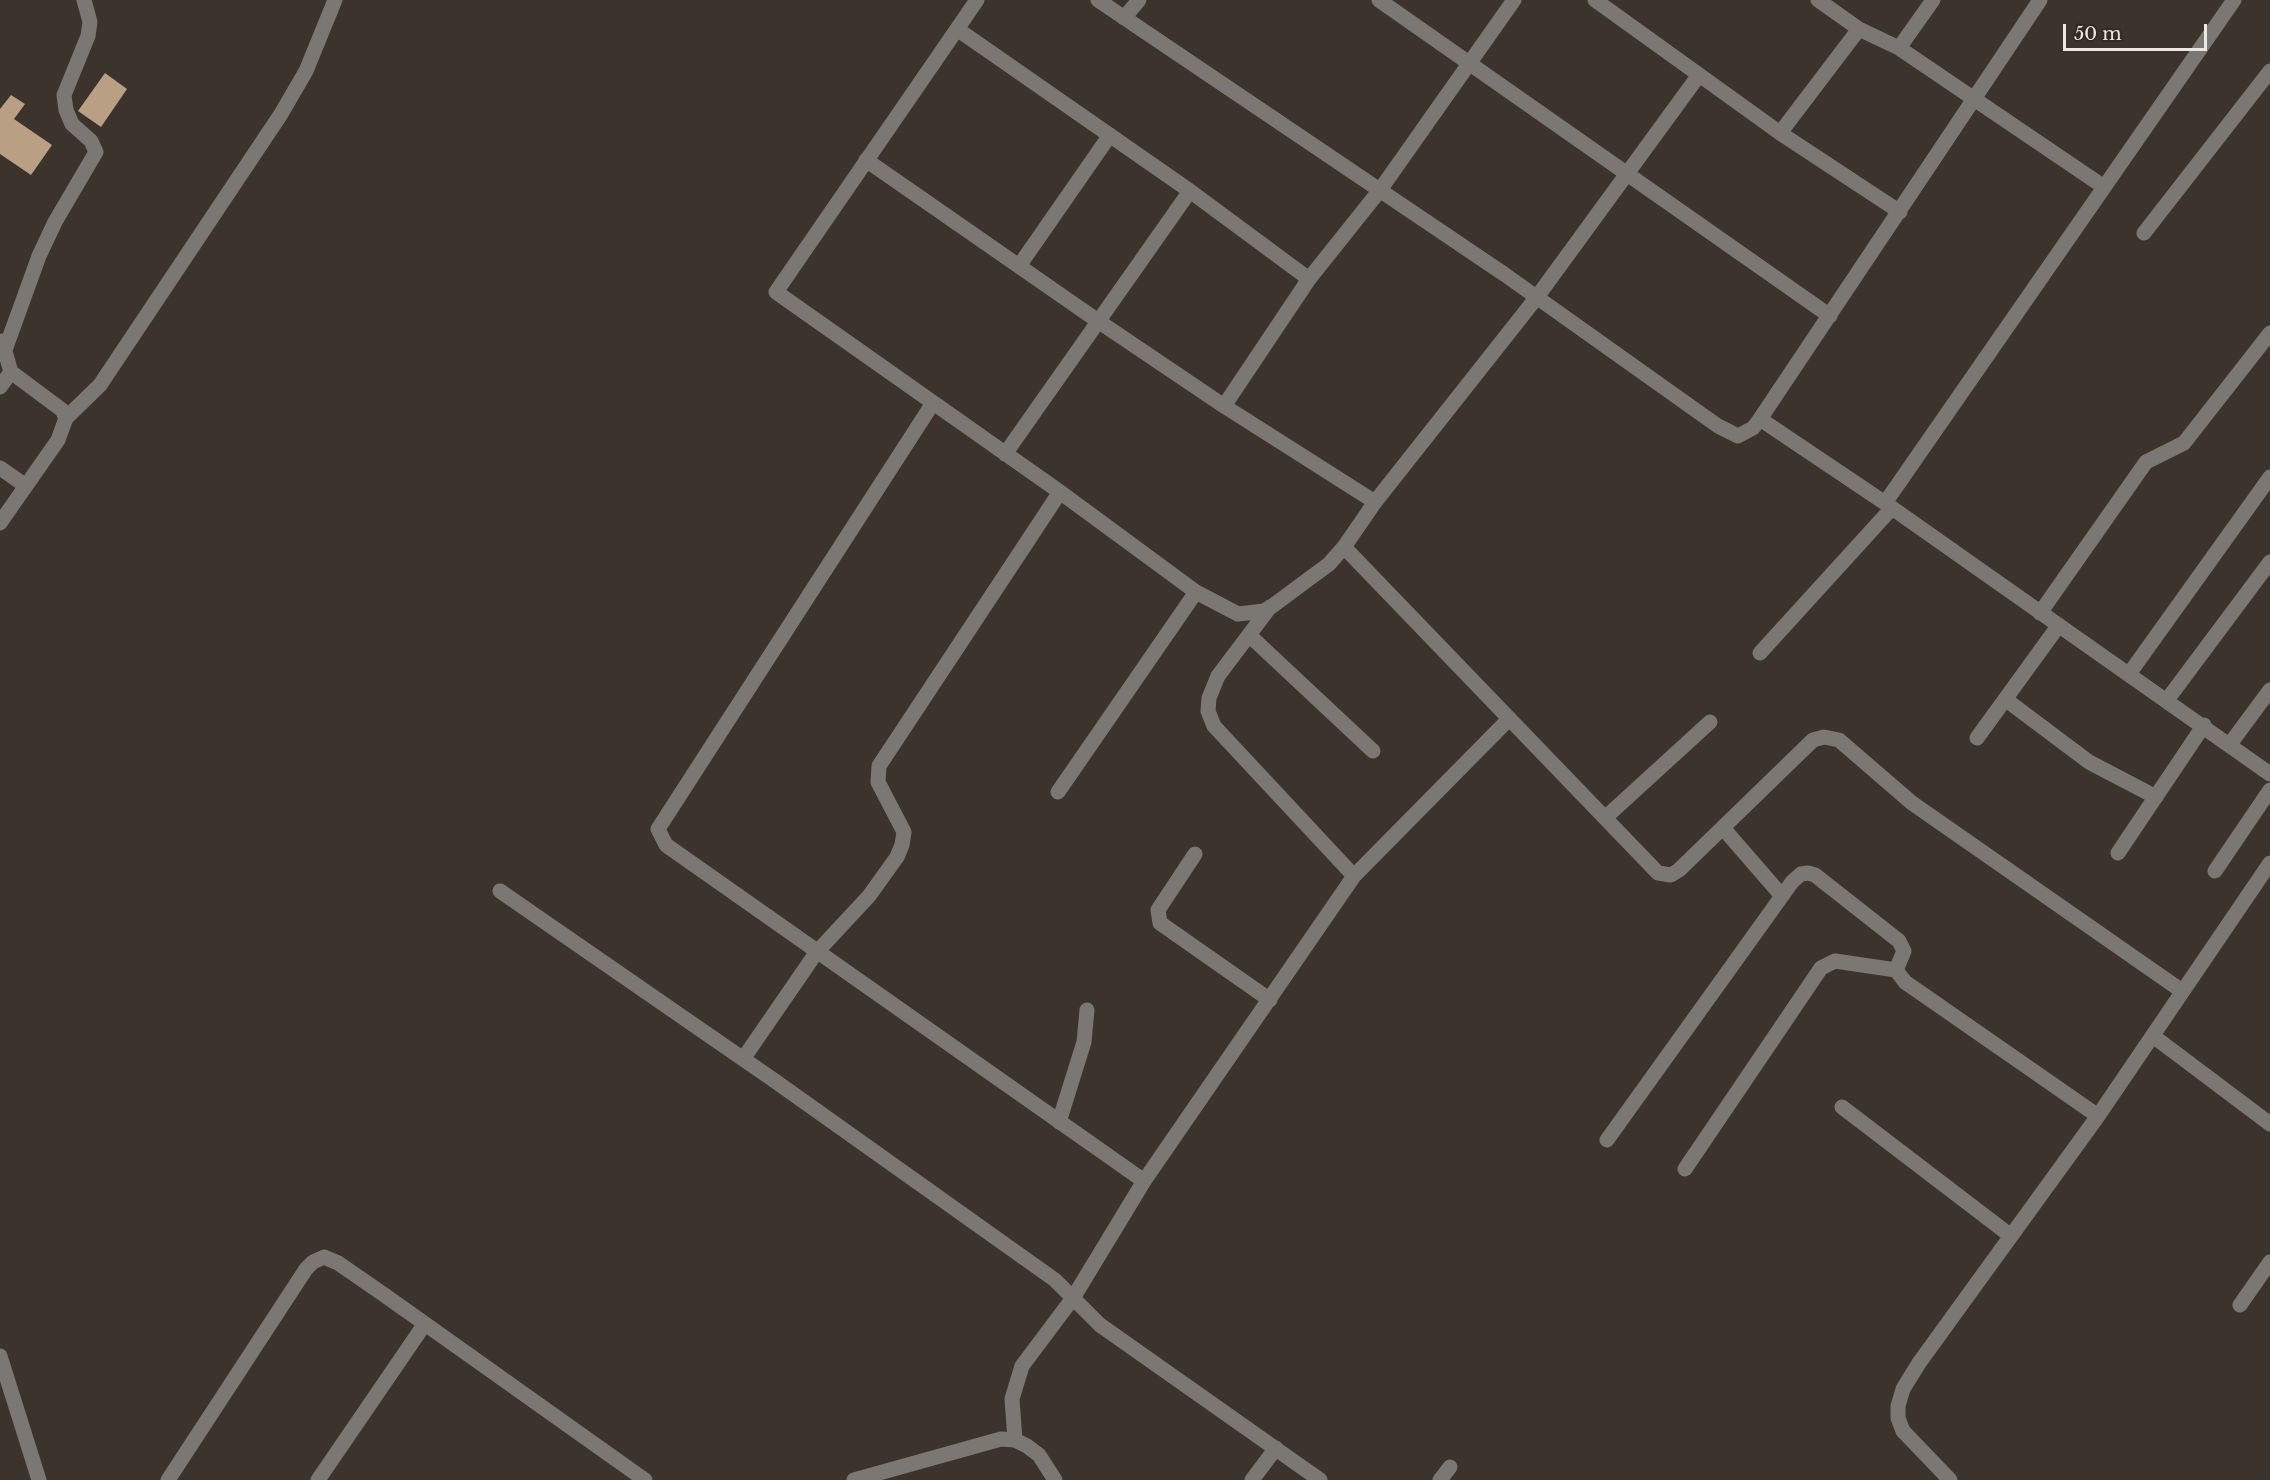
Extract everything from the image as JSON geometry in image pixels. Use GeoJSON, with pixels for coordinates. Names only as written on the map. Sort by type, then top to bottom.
{"type":"FeatureCollection","features":[{"type":"Feature","properties":{"kind":"street"},"geometry":{"type":"LineString","coordinates":[[66,418],[62,410],[11,372],[2,343],[55,222],[96,152],[91,141],[72,124],[66,110],[64,95],[88,36],[90,22],[84,0]]}},
{"type":"Feature","properties":{"kind":"street"},"geometry":{"type":"LineString","coordinates":[[977,0],[776,292],[1060,492],[1196,592],[1238,614],[1250,614],[1271,607]]}},
{"type":"Feature","properties":{"kind":"street"},"geometry":{"type":"LineString","coordinates":[[1098,0],[1537,297],[1731,434],[1738,436],[1745,434],[1760,420],[2040,0]]}},
{"type":"Feature","properties":{"kind":"street"},"geometry":{"type":"LineString","coordinates":[[1124,18],[1139,0]]}},
{"type":"Feature","properties":{"kind":"street"},"geometry":{"type":"LineString","coordinates":[[1379,0],[1469,60],[1830,316]]}},
{"type":"Feature","properties":{"kind":"street"},"geometry":{"type":"LineString","coordinates":[[1224,406],[1309,279],[1380,190],[1469,60],[1514,0]]}},
{"type":"Feature","properties":{"kind":"street"},"geometry":{"type":"LineString","coordinates":[[1595,0],[1780,133],[1900,212]]}},
{"type":"Feature","properties":{"kind":"street"},"geometry":{"type":"LineString","coordinates":[[1818,0],[1859,29],[1899,48],[2104,187]]}},
{"type":"Feature","properties":{"kind":"street"},"geometry":{"type":"LineString","coordinates":[[1899,48],[1933,0]]}},
{"type":"Feature","properties":{"kind":"street"},"geometry":{"type":"LineString","coordinates":[[1760,653],[1888,505],[2234,0]]}},
{"type":"Feature","properties":{"kind":"street"},"geometry":{"type":"LineString","coordinates":[[0,524],[58,440],[66,418],[100,385],[281,114],[306,71],[328,3]]}},
{"type":"Feature","properties":{"kind":"street"},"geometry":{"type":"LineString","coordinates":[[957,29],[1190,191],[1309,279]]}},
{"type":"Feature","properties":{"kind":"street"},"geometry":{"type":"LineString","coordinates":[[1780,133],[1859,29]]}},
{"type":"Feature","properties":{"kind":"street"},"geometry":{"type":"LineString","coordinates":[[2144,233],[2270,70]]}},
{"type":"Feature","properties":{"kind":"street"},"geometry":{"type":"LineString","coordinates":[[1354,876],[1214,726],[1208,711],[1209,698],[1218,676],[1271,607],[1329,564],[1344,547],[1375,502],[1537,297],[1625,172],[1698,75]]}},
{"type":"Feature","properties":{"kind":"street"},"geometry":{"type":"LineString","coordinates":[[1019,267],[1110,135]]}},
{"type":"Feature","properties":{"kind":"street"},"geometry":{"type":"LineString","coordinates":[[866,160],[1224,406],[1375,502]]}},
{"type":"Feature","properties":{"kind":"street"},"geometry":{"type":"LineString","coordinates":[[1005,454],[1190,191]]}},
{"type":"Feature","properties":{"kind":"street"},"geometry":{"type":"LineString","coordinates":[[2040,613],[2141,468],[2157,455],[2184,443],[2270,333]]}},
{"type":"Feature","properties":{"kind":"street"},"geometry":{"type":"LineString","coordinates":[[0,387],[11,372]]}},
{"type":"Feature","properties":{"kind":"street"},"geometry":{"type":"LineString","coordinates":[[933,403],[658,829],[666,845],[816,953],[1144,1181]]}},
{"type":"Feature","properties":{"kind":"street"},"geometry":{"type":"LineString","coordinates":[[1760,420],[1888,505],[2204,725],[2270,774]]}},
{"type":"Feature","properties":{"kind":"street"},"geometry":{"type":"LineString","coordinates":[[0,468],[26,486]]}},
{"type":"Feature","properties":{"kind":"street"},"geometry":{"type":"LineString","coordinates":[[2129,674],[2270,477]]}},
{"type":"Feature","properties":{"kind":"street"},"geometry":{"type":"LineString","coordinates":[[743,1059],[816,953],[836,935],[868,896],[902,845],[904,832],[878,782],[879,766],[1060,492]]}},
{"type":"Feature","properties":{"kind":"street"},"geometry":{"type":"LineString","coordinates":[[1344,547],[1658,873],[1664,875],[1679,870],[1813,740],[1824,737],[1839,741],[1912,803],[2182,991]]}},
{"type":"Feature","properties":{"kind":"street"},"geometry":{"type":"LineString","coordinates":[[2167,700],[2270,562]]}},
{"type":"Feature","properties":{"kind":"street"},"geometry":{"type":"LineString","coordinates":[[1058,792],[1196,592]]}},
{"type":"Feature","properties":{"kind":"street"},"geometry":{"type":"LineString","coordinates":[[1977,738],[2059,625]]}},
{"type":"Feature","properties":{"kind":"street"},"geometry":{"type":"LineString","coordinates":[[1249,635],[1373,751]]}},
{"type":"Feature","properties":{"kind":"street"},"geometry":{"type":"LineString","coordinates":[[2230,744],[2270,690]]}},
{"type":"Feature","properties":{"kind":"street"},"geometry":{"type":"LineString","coordinates":[[2005,699],[2089,762],[2156,797]]}},
{"type":"Feature","properties":{"kind":"street"},"geometry":{"type":"LineString","coordinates":[[1015,1440],[1012,1399],[1014,1385],[1022,1366],[1073,1298],[1144,1181],[1354,876],[1509,719]]}},
{"type":"Feature","properties":{"kind":"street"},"geometry":{"type":"LineString","coordinates":[[1606,817],[1710,722]]}},
{"type":"Feature","properties":{"kind":"street"},"geometry":{"type":"LineString","coordinates":[[2118,853],[2204,725]]}},
{"type":"Feature","properties":{"kind":"street"},"geometry":{"type":"LineString","coordinates":[[2216,871],[2270,790]]}},
{"type":"Feature","properties":{"kind":"street"},"geometry":{"type":"LineString","coordinates":[[1723,828],[1782,896]]}},
{"type":"Feature","properties":{"kind":"street"},"geometry":{"type":"LineString","coordinates":[[1195,854],[1158,910],[1160,923],[1270,1000]]}},
{"type":"Feature","properties":{"kind":"street"},"geometry":{"type":"LineString","coordinates":[[1950,1480],[1903,1431],[1898,1418],[1898,1406],[1903,1389],[1919,1363],[2098,1116],[2270,863]]}},
{"type":"Feature","properties":{"kind":"street"},"geometry":{"type":"LineString","coordinates":[[1607,1140],[1782,896],[1801,874],[1815,875],[1899,941],[1904,951],[1896,970]]}},
{"type":"Feature","properties":{"kind":"street"},"geometry":{"type":"LineString","coordinates":[[500,891],[743,1059],[1055,1280],[1100,1325],[1320,1480]]}},
{"type":"Feature","properties":{"kind":"street"},"geometry":{"type":"LineString","coordinates":[[1685,1169],[1821,968],[1835,961],[1896,970],[1905,982],[2098,1116]]}},
{"type":"Feature","properties":{"kind":"street"},"geometry":{"type":"LineString","coordinates":[[1059,1122],[1084,1042],[1086,1010]]}},
{"type":"Feature","properties":{"kind":"street"},"geometry":{"type":"LineString","coordinates":[[2153,1036],[2270,1124]]}},
{"type":"Feature","properties":{"kind":"street"},"geometry":{"type":"LineString","coordinates":[[1842,1107],[2011,1236]]}},
{"type":"Feature","properties":{"kind":"street"},"geometry":{"type":"LineString","coordinates":[[168,1480],[306,1269],[313,1262],[324,1257],[338,1263],[645,1480]]}},
{"type":"Feature","properties":{"kind":"street"},"geometry":{"type":"LineString","coordinates":[[2240,1305],[2270,1262]]}},
{"type":"Feature","properties":{"kind":"street"},"geometry":{"type":"LineString","coordinates":[[318,1480],[424,1325]]}},
{"type":"Feature","properties":{"kind":"street"},"geometry":{"type":"LineString","coordinates":[[0,1356],[39,1480]]}},
{"type":"Feature","properties":{"kind":"street"},"geometry":{"type":"LineString","coordinates":[[862,1479],[1001,1438],[1015,1440],[1039,1455],[1055,1480]]}},
{"type":"Feature","properties":{"kind":"street"},"geometry":{"type":"LineString","coordinates":[[1252,1480],[1275,1448]]}},
{"type":"Feature","properties":{"kind":"street"},"geometry":{"type":"LineString","coordinates":[[1440,1480],[1450,1467]]}},
{"type":"Feature","properties":{"kind":"building"},"geometry":{"type":"Polygon","coordinates":[[[105,73],[127,89],[101,127],[78,111],[105,73]]]}},
{"type":"Feature","properties":{"kind":"building"},"geometry":{"type":"Polygon","coordinates":[[[11,95],[25,104],[14,119],[52,145],[31,175],[0,154],[0,109],[11,95]]]}}]}
